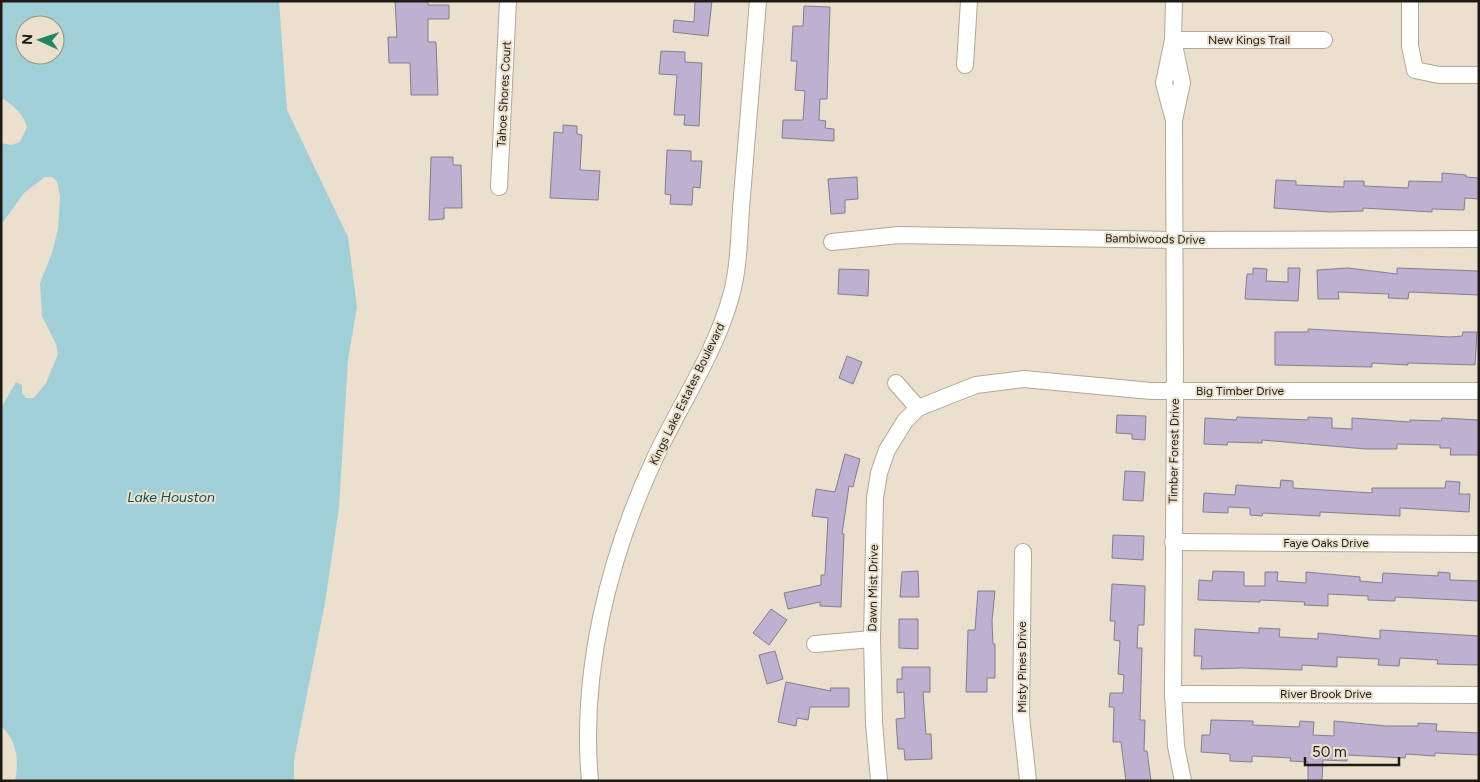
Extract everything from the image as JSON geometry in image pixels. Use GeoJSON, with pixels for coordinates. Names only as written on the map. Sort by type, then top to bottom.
{"type":"FeatureCollection","features":[{"type":"Feature","properties":{"kind":"street","name":"Tahoe Shores Court"},"geometry":{"type":"LineString","coordinates":[[499,186],[508,1]]}},
{"type":"Feature","properties":{"kind":"street","name":"Kings Lake Estates Boulevard"},"geometry":{"type":"LineString","coordinates":[[590,781],[590,717],[594,663],[602,612],[613,566],[636,501],[655,457],[705,361],[724,320],[732,294],[738,249],[758,1]]}},
{"type":"Feature","properties":{"kind":"street"},"geometry":{"type":"LineString","coordinates":[[965,65],[969,1]]}},
{"type":"Feature","properties":{"kind":"street","name":"Timber Forest Drive"},"geometry":{"type":"LineString","coordinates":[[1174,1],[1174,40],[1182,83],[1174,120],[1176,392],[1173,542],[1173,694],[1176,746],[1183,781]]}},
{"type":"Feature","properties":{"kind":"street"},"geometry":{"type":"LineString","coordinates":[[1410,1],[1410,46],[1415,70],[1439,75],[1479,75]]}},
{"type":"Feature","properties":{"kind":"street","name":"New Kings Trail"},"geometry":{"type":"LineString","coordinates":[[1174,40],[1324,40]]}},
{"type":"Feature","properties":{"kind":"street","name":"Bambiwoods Drive"},"geometry":{"type":"LineString","coordinates":[[832,242],[899,236],[1174,240],[1479,239]]}},
{"type":"Feature","properties":{"kind":"street","name":"Big Timber Drive"},"geometry":{"type":"LineString","coordinates":[[918,408],[976,385],[998,381],[1051,380],[1176,392],[1479,391]]}},
{"type":"Feature","properties":{"kind":"street"},"geometry":{"type":"LineString","coordinates":[[896,383],[918,408]]}},
{"type":"Feature","properties":{"kind":"street","name":"Dawn Mist Drive"},"geometry":{"type":"LineString","coordinates":[[879,781],[874,724],[872,638],[875,498],[879,473],[892,439],[918,408]]}},
{"type":"Feature","properties":{"kind":"street","name":"Faye Oaks Drive"},"geometry":{"type":"LineString","coordinates":[[1173,542],[1479,544]]}},
{"type":"Feature","properties":{"kind":"street","name":"Misty Pines Drive"},"geometry":{"type":"LineString","coordinates":[[1023,552],[1021,716],[1028,781]]}},
{"type":"Feature","properties":{"kind":"street"},"geometry":{"type":"LineString","coordinates":[[815,644],[872,638]]}},
{"type":"Feature","properties":{"kind":"street","name":"River Brook Drive"},"geometry":{"type":"LineString","coordinates":[[1173,694],[1479,695]]}},
{"type":"Feature","properties":{"kind":"water","name":"Lake Houston"},"geometry":{"type":"Polygon","coordinates":[[[1,1],[279,1],[287,110],[348,237],[357,307],[348,360],[339,508],[325,603],[294,760],[294,781],[15,781],[17,758],[14,744],[1,726],[1,408],[16,382],[22,385],[22,393],[26,398],[34,398],[46,383],[58,354],[56,344],[42,316],[40,283],[52,253],[58,229],[60,197],[57,181],[52,177],[45,177],[24,193],[1,225],[1,143],[11,145],[20,142],[27,127],[23,118],[10,104],[1,98],[1,1]]]}},
{"type":"Feature","properties":{"kind":"building"},"geometry":{"type":"Polygon","coordinates":[[[395,1],[428,1],[428,5],[449,5],[449,19],[428,19],[428,42],[436,42],[438,95],[411,95],[410,63],[389,63],[388,37],[397,37],[395,1]]]}},
{"type":"Feature","properties":{"kind":"building"},"geometry":{"type":"Polygon","coordinates":[[[695,1],[712,1],[708,36],[673,32],[674,20],[694,22],[695,1]]]}},
{"type":"Feature","properties":{"kind":"building"},"geometry":{"type":"Polygon","coordinates":[[[804,6],[830,7],[827,99],[820,99],[819,120],[826,121],[825,128],[834,129],[834,141],[782,138],[783,120],[803,120],[805,91],[795,90],[797,61],[791,61],[793,26],[803,26],[804,6]]]}},
{"type":"Feature","properties":{"kind":"building"},"geometry":{"type":"Polygon","coordinates":[[[661,51],[685,52],[685,62],[702,63],[699,126],[684,125],[685,115],[674,115],[677,75],[659,74],[661,51]]]}},
{"type":"Feature","properties":{"kind":"building"},"geometry":{"type":"Polygon","coordinates":[[[563,125],[577,126],[577,134],[582,135],[580,170],[600,171],[598,200],[550,198],[554,132],[563,133],[563,125]]]}},
{"type":"Feature","properties":{"kind":"building"},"geometry":{"type":"Polygon","coordinates":[[[667,150],[691,151],[691,161],[702,161],[700,188],[693,187],[692,205],[670,204],[671,195],[665,194],[667,150]]]}},
{"type":"Feature","properties":{"kind":"building"},"geometry":{"type":"Polygon","coordinates":[[[431,157],[453,157],[453,165],[461,165],[462,208],[444,208],[444,219],[429,220],[431,157]]]}},
{"type":"Feature","properties":{"kind":"building"},"geometry":{"type":"Polygon","coordinates":[[[1442,173],[1479,178],[1479,199],[1465,198],[1464,210],[1432,209],[1432,212],[1363,208],[1363,211],[1329,212],[1274,208],[1276,180],[1296,181],[1296,185],[1344,187],[1344,181],[1364,181],[1364,186],[1408,188],[1409,181],[1442,182],[1442,173]]]}},
{"type":"Feature","properties":{"kind":"building"},"geometry":{"type":"Polygon","coordinates":[[[857,177],[858,199],[845,200],[845,213],[831,214],[828,179],[857,177]]]}},
{"type":"Feature","properties":{"kind":"building"},"geometry":{"type":"Polygon","coordinates":[[[1253,268],[1267,269],[1266,281],[1288,282],[1288,268],[1300,268],[1298,301],[1245,299],[1247,274],[1253,274],[1253,268]]]}},
{"type":"Feature","properties":{"kind":"building"},"geometry":{"type":"Polygon","coordinates":[[[1348,268],[1397,274],[1397,268],[1479,271],[1479,295],[1409,292],[1408,299],[1388,298],[1389,294],[1338,292],[1339,299],[1318,299],[1317,270],[1348,268]]]}},
{"type":"Feature","properties":{"kind":"building"},"geometry":{"type":"Polygon","coordinates":[[[839,269],[869,270],[868,296],[838,294],[839,269]]]}},
{"type":"Feature","properties":{"kind":"building"},"geometry":{"type":"Polygon","coordinates":[[[1308,329],[1450,337],[1462,336],[1463,332],[1477,332],[1475,365],[1372,363],[1372,367],[1275,365],[1275,332],[1308,332],[1308,329]]]}},
{"type":"Feature","properties":{"kind":"building"},"geometry":{"type":"Polygon","coordinates":[[[847,356],[862,362],[853,384],[839,378],[847,356]]]}},
{"type":"Feature","properties":{"kind":"building"},"geometry":{"type":"Polygon","coordinates":[[[1117,415],[1146,416],[1145,440],[1132,439],[1132,434],[1116,433],[1117,415]]]}},
{"type":"Feature","properties":{"kind":"building"},"geometry":{"type":"Polygon","coordinates":[[[1237,417],[1308,420],[1308,417],[1332,418],[1332,428],[1352,429],[1352,418],[1410,422],[1410,420],[1441,421],[1442,418],[1479,420],[1479,455],[1450,455],[1451,448],[1440,448],[1440,445],[1397,444],[1397,449],[1366,449],[1262,440],[1262,443],[1228,442],[1227,445],[1204,444],[1205,418],[1236,420],[1237,417]]]}},
{"type":"Feature","properties":{"kind":"building"},"geometry":{"type":"Polygon","coordinates":[[[845,454],[860,459],[853,487],[849,486],[842,534],[844,534],[841,607],[820,606],[820,602],[788,609],[784,593],[821,585],[821,575],[825,575],[828,518],[812,516],[816,489],[835,492],[845,454]]]}},
{"type":"Feature","properties":{"kind":"building"},"geometry":{"type":"Polygon","coordinates":[[[1125,471],[1145,472],[1143,501],[1123,500],[1125,471]]]}},
{"type":"Feature","properties":{"kind":"building"},"geometry":{"type":"Polygon","coordinates":[[[1281,480],[1293,481],[1293,488],[1372,493],[1372,488],[1445,488],[1446,481],[1460,482],[1459,494],[1470,494],[1469,512],[1400,508],[1400,516],[1320,512],[1320,516],[1263,513],[1262,516],[1250,515],[1250,508],[1228,507],[1228,513],[1203,512],[1204,493],[1235,495],[1236,485],[1280,488],[1281,480]]]}},
{"type":"Feature","properties":{"kind":"building"},"geometry":{"type":"Polygon","coordinates":[[[1113,535],[1144,536],[1143,560],[1112,558],[1113,535]]]}},
{"type":"Feature","properties":{"kind":"building"},"geometry":{"type":"Polygon","coordinates":[[[918,571],[919,597],[900,597],[902,572],[918,571]]]}},
{"type":"Feature","properties":{"kind":"building"},"geometry":{"type":"Polygon","coordinates":[[[1213,571],[1244,572],[1244,586],[1265,586],[1265,572],[1278,572],[1277,581],[1306,583],[1306,572],[1360,577],[1360,581],[1382,583],[1383,573],[1438,576],[1438,572],[1450,573],[1450,580],[1479,581],[1479,601],[1395,597],[1395,601],[1368,600],[1368,596],[1328,594],[1328,606],[1304,605],[1305,602],[1198,600],[1199,580],[1212,581],[1213,571]]]}},
{"type":"Feature","properties":{"kind":"building"},"geometry":{"type":"Polygon","coordinates":[[[1112,584],[1145,586],[1144,625],[1138,625],[1137,648],[1142,648],[1140,720],[1145,720],[1144,751],[1147,751],[1151,781],[1126,781],[1121,742],[1113,742],[1114,707],[1109,707],[1110,693],[1123,693],[1124,675],[1118,674],[1120,641],[1114,640],[1115,621],[1110,621],[1112,584]]]}},
{"type":"Feature","properties":{"kind":"building"},"geometry":{"type":"Polygon","coordinates":[[[978,591],[995,591],[992,621],[993,644],[995,644],[995,678],[987,678],[987,692],[966,692],[968,630],[975,630],[978,591]]]}},
{"type":"Feature","properties":{"kind":"building"},"geometry":{"type":"Polygon","coordinates":[[[771,609],[787,620],[769,645],[753,633],[771,609]]]}},
{"type":"Feature","properties":{"kind":"building"},"geometry":{"type":"Polygon","coordinates":[[[899,619],[918,619],[918,649],[899,648],[899,619]]]}},
{"type":"Feature","properties":{"kind":"building"},"geometry":{"type":"Polygon","coordinates":[[[1259,628],[1280,629],[1279,637],[1318,639],[1318,633],[1380,639],[1380,630],[1479,636],[1479,665],[1437,664],[1438,660],[1400,658],[1399,666],[1378,665],[1379,659],[1337,657],[1337,667],[1302,665],[1302,670],[1201,669],[1202,656],[1194,656],[1195,629],[1259,633],[1259,628]]]}},
{"type":"Feature","properties":{"kind":"building"},"geometry":{"type":"Polygon","coordinates":[[[775,651],[783,679],[767,684],[759,655],[775,651]]]}},
{"type":"Feature","properties":{"kind":"building"},"geometry":{"type":"Polygon","coordinates":[[[902,667],[930,667],[930,692],[923,692],[926,734],[931,734],[932,759],[905,760],[904,749],[898,749],[896,719],[905,718],[904,692],[897,693],[897,679],[902,679],[902,667]]]}},
{"type":"Feature","properties":{"kind":"building"},"geometry":{"type":"Polygon","coordinates":[[[786,682],[831,691],[830,688],[849,688],[849,707],[810,707],[808,720],[797,718],[796,726],[778,722],[786,682]]]}},
{"type":"Feature","properties":{"kind":"building"},"geometry":{"type":"Polygon","coordinates":[[[1211,720],[1253,721],[1253,725],[1299,727],[1300,721],[1314,722],[1313,735],[1334,736],[1334,721],[1386,726],[1418,726],[1418,723],[1437,724],[1436,731],[1479,733],[1479,755],[1435,753],[1435,756],[1406,754],[1405,758],[1347,755],[1347,761],[1323,760],[1322,781],[1308,781],[1308,762],[1290,761],[1291,758],[1252,756],[1252,762],[1230,761],[1230,754],[1201,752],[1202,735],[1210,735],[1211,720]]]}}]}
